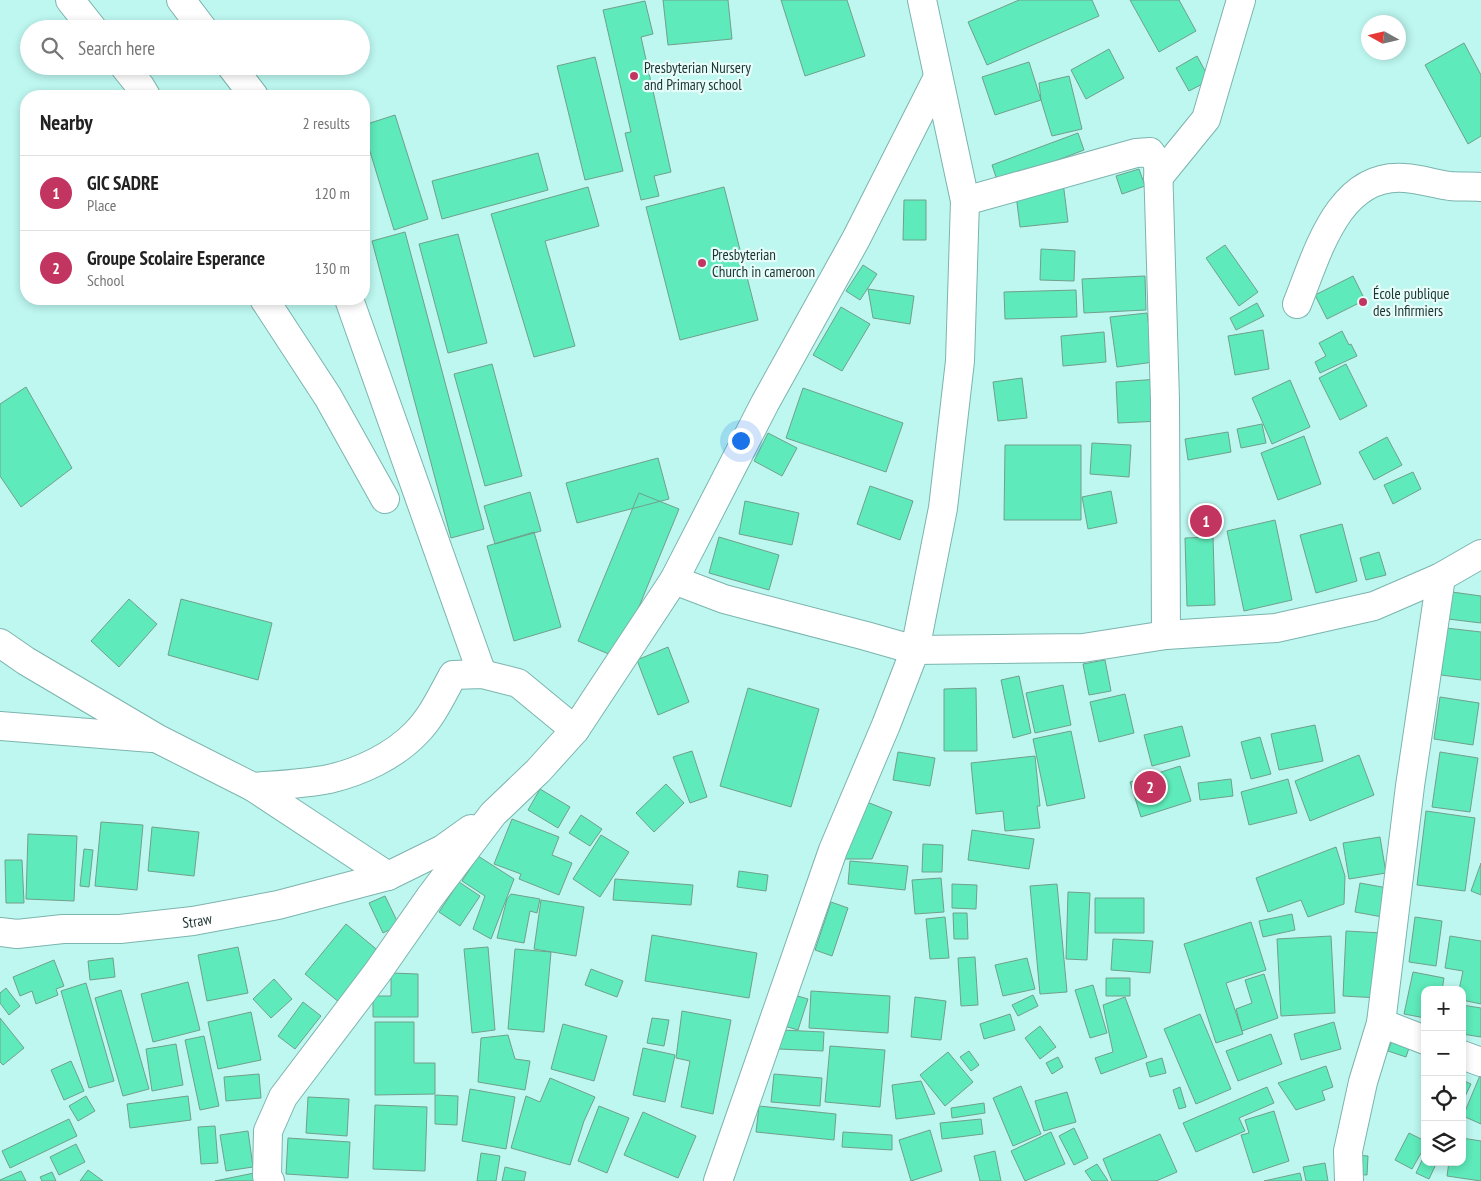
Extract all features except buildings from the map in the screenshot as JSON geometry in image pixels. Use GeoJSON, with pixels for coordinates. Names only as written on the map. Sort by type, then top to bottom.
{"type":"FeatureCollection","features":[{"type":"Feature","properties":{"kind":"street"},"geometry":{"type":"LineString","coordinates":[[70,0],[86,20]]}},
{"type":"Feature","properties":{"kind":"street"},"geometry":{"type":"LineString","coordinates":[[181,0],[196,20]]}},
{"type":"Feature","properties":{"kind":"street"},"geometry":{"type":"LineString","coordinates":[[718,1181],[833,850],[886,725],[915,650],[943,508],[960,362],[965,201],[922,0]]}},
{"type":"Feature","properties":{"kind":"street"},"geometry":{"type":"LineString","coordinates":[[1158,178],[1206,119],[1241,0]]}},
{"type":"Feature","properties":{"kind":"street"},"geometry":{"type":"LineString","coordinates":[[131,75],[142,90]]}},
{"type":"Feature","properties":{"kind":"street"},"geometry":{"type":"LineString","coordinates":[[239,75],[250,90]]}},
{"type":"Feature","properties":{"kind":"street"},"geometry":{"type":"LineString","coordinates":[[270,1181],[267,1176],[268,1131],[283,1097],[377,973],[430,897],[493,814],[538,771],[575,730],[674,580],[766,402],[856,239],[938,77]]}},
{"type":"Feature","properties":{"kind":"street"},"geometry":{"type":"LineString","coordinates":[[965,201],[1136,154],[1150,152],[1158,163],[1165,400],[1166,635]]}},
{"type":"Feature","properties":{"kind":"street"},"geometry":{"type":"LineString","coordinates":[[1297,304],[1328,229],[1343,206],[1360,190],[1382,179],[1404,178],[1452,186],[1481,187]]}},
{"type":"Feature","properties":{"kind":"street"},"geometry":{"type":"LineString","coordinates":[[268,305],[328,397],[385,499]]}},
{"type":"Feature","properties":{"kind":"street"},"geometry":{"type":"LineString","coordinates":[[351,305],[482,674]]}},
{"type":"Feature","properties":{"kind":"street"},"geometry":{"type":"LineString","coordinates":[[674,580],[724,599],[915,650],[1083,648],[1166,635],[1276,628],[1374,606],[1441,577],[1481,554]]}},
{"type":"Feature","properties":{"kind":"street"},"geometry":{"type":"LineString","coordinates":[[1348,1181],[1348,1151],[1363,1082],[1381,1023],[1410,786],[1441,577]]}},
{"type":"Feature","properties":{"kind":"street"},"geometry":{"type":"LineString","coordinates":[[0,643],[26,661],[158,739],[253,787],[388,876]]}},
{"type":"Feature","properties":{"kind":"street"},"geometry":{"type":"LineString","coordinates":[[253,787],[330,779],[360,769],[388,755],[416,733],[438,703],[453,675],[482,674],[518,684],[575,730]]}},
{"type":"Feature","properties":{"kind":"street"},"geometry":{"type":"LineString","coordinates":[[0,726],[158,739]]}},
{"type":"Feature","properties":{"kind":"street","name":"Straw"},"geometry":{"type":"LineString","coordinates":[[9,933],[63,929],[120,929],[193,921],[278,905],[388,876],[443,849],[493,814]]}},
{"type":"Feature","properties":{"kind":"street"},"geometry":{"type":"LineString","coordinates":[[0,954],[9,933]]}},
{"type":"Feature","properties":{"kind":"street"},"geometry":{"type":"LineString","coordinates":[[1381,1023],[1421,1038]]}},
{"type":"Feature","properties":{"kind":"street"},"geometry":{"type":"LineString","coordinates":[[1466,1056],[1481,1062]]}},
{"type":"Feature","properties":{"kind":"place","name":"Presbyterian Nursery and Primary school"},"geometry":{"type":"Point","coordinates":[634,76]}},
{"type":"Feature","properties":{"kind":"place","name":"Presbyterian Church in cameroon"},"geometry":{"type":"Point","coordinates":[702,263]}},
{"type":"Feature","properties":{"kind":"place","name":"École publique des Infirmiers"},"geometry":{"type":"Point","coordinates":[1363,302]}},
{"type":"Feature","properties":{"kind":"place","name":"GIC SADRE"},"geometry":{"type":"Point","coordinates":[1206,521]}},
{"type":"Feature","properties":{"kind":"place","name":"Groupe Scolaire Esperance"},"geometry":{"type":"Point","coordinates":[1150,787]}}]}
